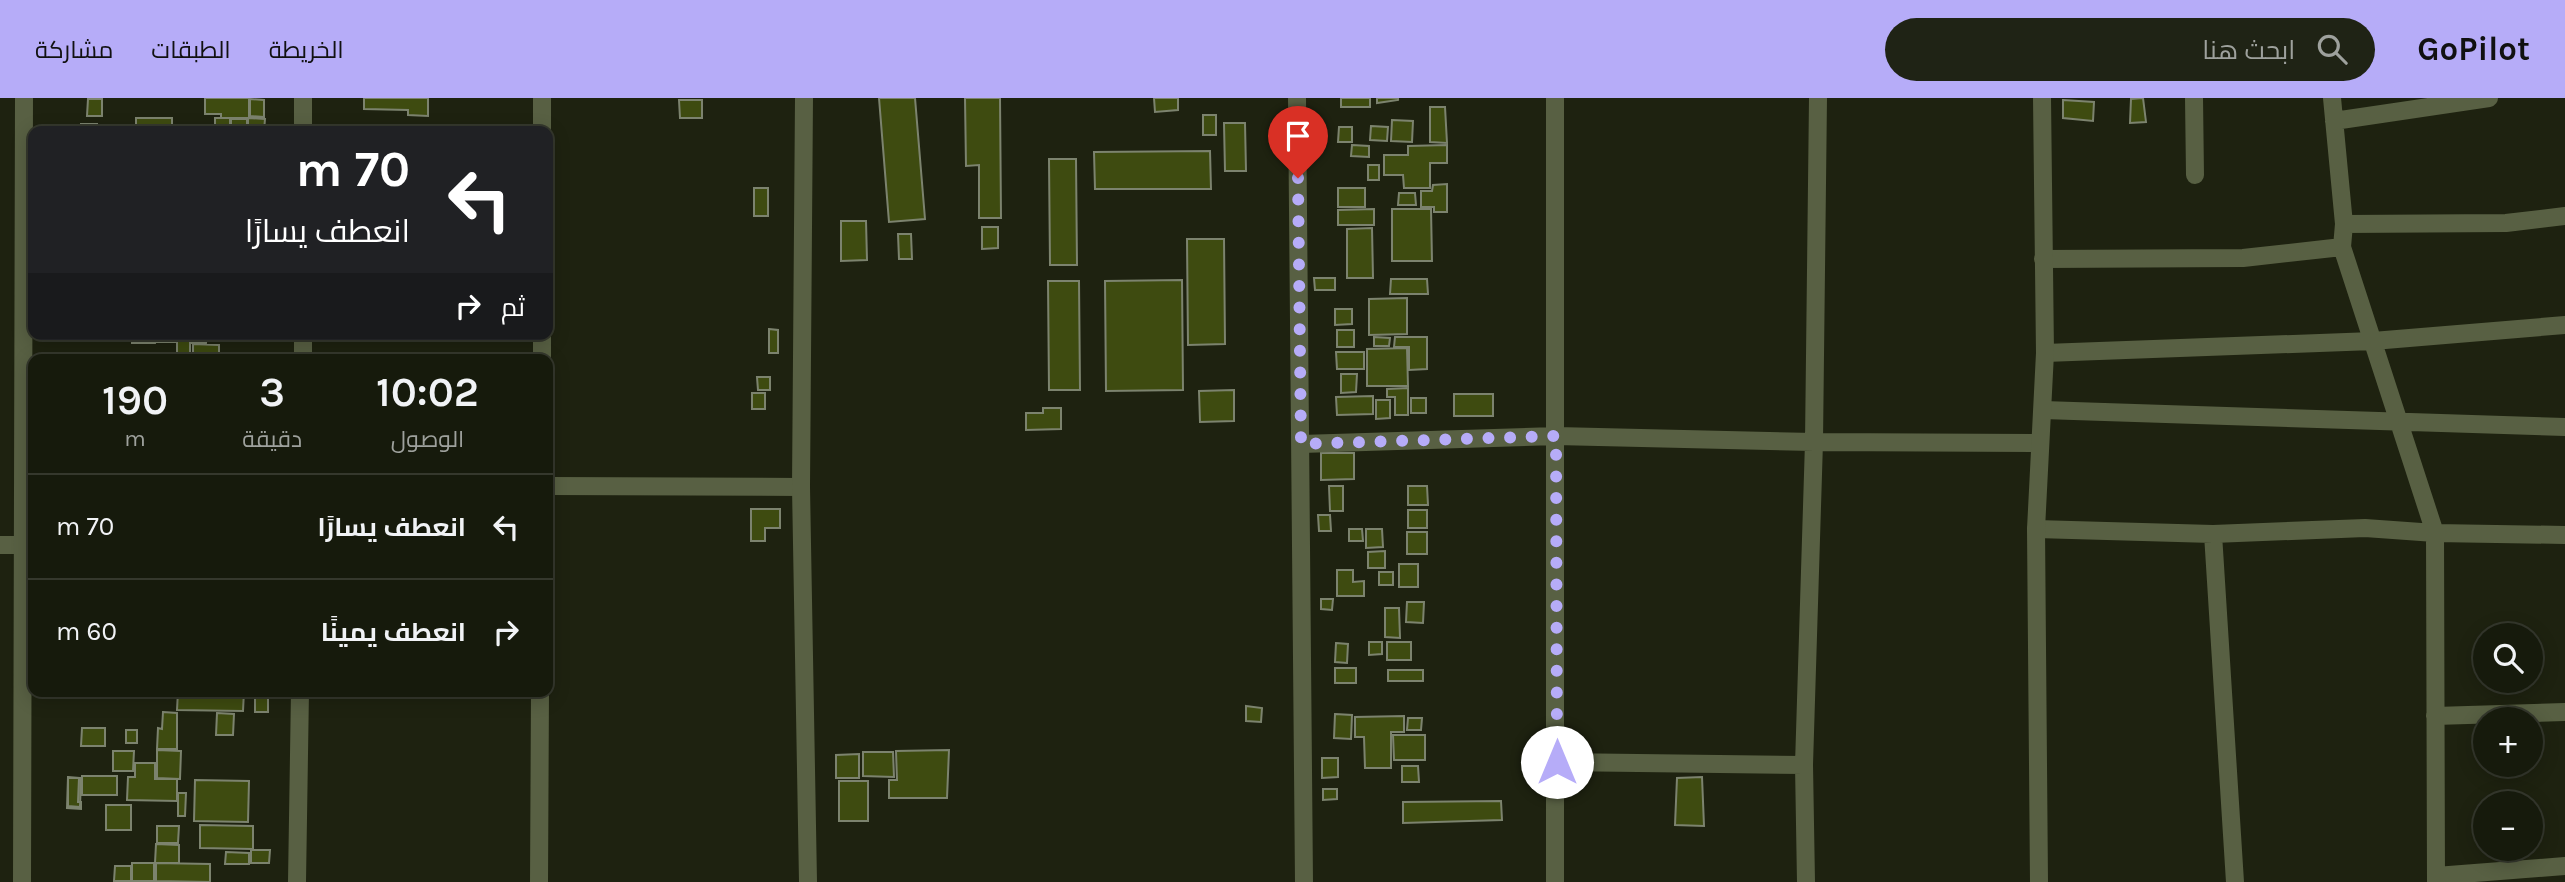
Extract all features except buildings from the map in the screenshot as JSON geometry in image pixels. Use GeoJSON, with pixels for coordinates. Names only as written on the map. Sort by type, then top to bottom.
{"type":"FeatureCollection","features":[{"type":"Feature","properties":{"kind":"street"},"geometry":{"type":"LineString","coordinates":[[24,98],[28,408]]}},
{"type":"Feature","properties":{"kind":"street"},"geometry":{"type":"LineString","coordinates":[[303,98],[303,126]]}},
{"type":"Feature","properties":{"kind":"street"},"geometry":{"type":"LineString","coordinates":[[542,98],[542,126]]}},
{"type":"Feature","properties":{"kind":"street"},"geometry":{"type":"LineString","coordinates":[[804,98],[801,487],[808,882]]}},
{"type":"Feature","properties":{"kind":"street"},"geometry":{"type":"LineString","coordinates":[[1297,98],[1304,882]]}},
{"type":"Feature","properties":{"kind":"street"},"geometry":{"type":"LineString","coordinates":[[1555,98],[1555,882]]}},
{"type":"Feature","properties":{"kind":"street"},"geometry":{"type":"LineString","coordinates":[[1806,882],[1804,765],[1814,442],[1818,98]]}},
{"type":"Feature","properties":{"kind":"street"},"geometry":{"type":"LineString","coordinates":[[2039,882],[2036,528],[2045,353],[2042,98]]}},
{"type":"Feature","properties":{"kind":"street"},"geometry":{"type":"LineString","coordinates":[[2194,98],[2195,175]]}},
{"type":"Feature","properties":{"kind":"street"},"geometry":{"type":"LineString","coordinates":[[2332,98],[2344,224],[2342,247],[2402,424],[2435,533],[2436,879],[2565,866]]}},
{"type":"Feature","properties":{"kind":"street"},"geometry":{"type":"LineString","coordinates":[[2334,121],[2489,98]]}},
{"type":"Feature","properties":{"kind":"street"},"geometry":{"type":"LineString","coordinates":[[2344,224],[2506,223],[2565,216]]}},
{"type":"Feature","properties":{"kind":"street"},"geometry":{"type":"LineString","coordinates":[[2043,259],[2243,258],[2342,247]]}},
{"type":"Feature","properties":{"kind":"street"},"geometry":{"type":"LineString","coordinates":[[2045,353],[2373,341],[2565,325]]}},
{"type":"Feature","properties":{"kind":"street"},"geometry":{"type":"LineString","coordinates":[[2043,410],[2402,424],[2565,427]]}},
{"type":"Feature","properties":{"kind":"street"},"geometry":{"type":"LineString","coordinates":[[1301,444],[1556,436],[1814,442],[2040,443]]}},
{"type":"Feature","properties":{"kind":"street"},"geometry":{"type":"LineString","coordinates":[[553,486],[801,487]]}},
{"type":"Feature","properties":{"kind":"street"},"geometry":{"type":"LineString","coordinates":[[22,882],[24,545],[28,498]]}},
{"type":"Feature","properties":{"kind":"street"},"geometry":{"type":"LineString","coordinates":[[2036,528],[2213,534],[2365,528],[2435,533],[2565,535]]}},
{"type":"Feature","properties":{"kind":"street"},"geometry":{"type":"LineString","coordinates":[[2213,534],[2235,882]]}},
{"type":"Feature","properties":{"kind":"street"},"geometry":{"type":"LineString","coordinates":[[0,545],[24,545]]}},
{"type":"Feature","properties":{"kind":"street"},"geometry":{"type":"LineString","coordinates":[[297,882],[300,697]]}},
{"type":"Feature","properties":{"kind":"street"},"geometry":{"type":"LineString","coordinates":[[539,882],[540,697]]}},
{"type":"Feature","properties":{"kind":"street"},"geometry":{"type":"LineString","coordinates":[[2435,716],[2565,712]]}},
{"type":"Feature","properties":{"kind":"street"},"geometry":{"type":"LineString","coordinates":[[1557,762],[1804,765]]}},
{"type":"Feature","properties":{"kind":"route"},"geometry":{"type":"LineString","coordinates":[[1298,178],[1301,444],[1556,436],[1557,762]]}}]}
